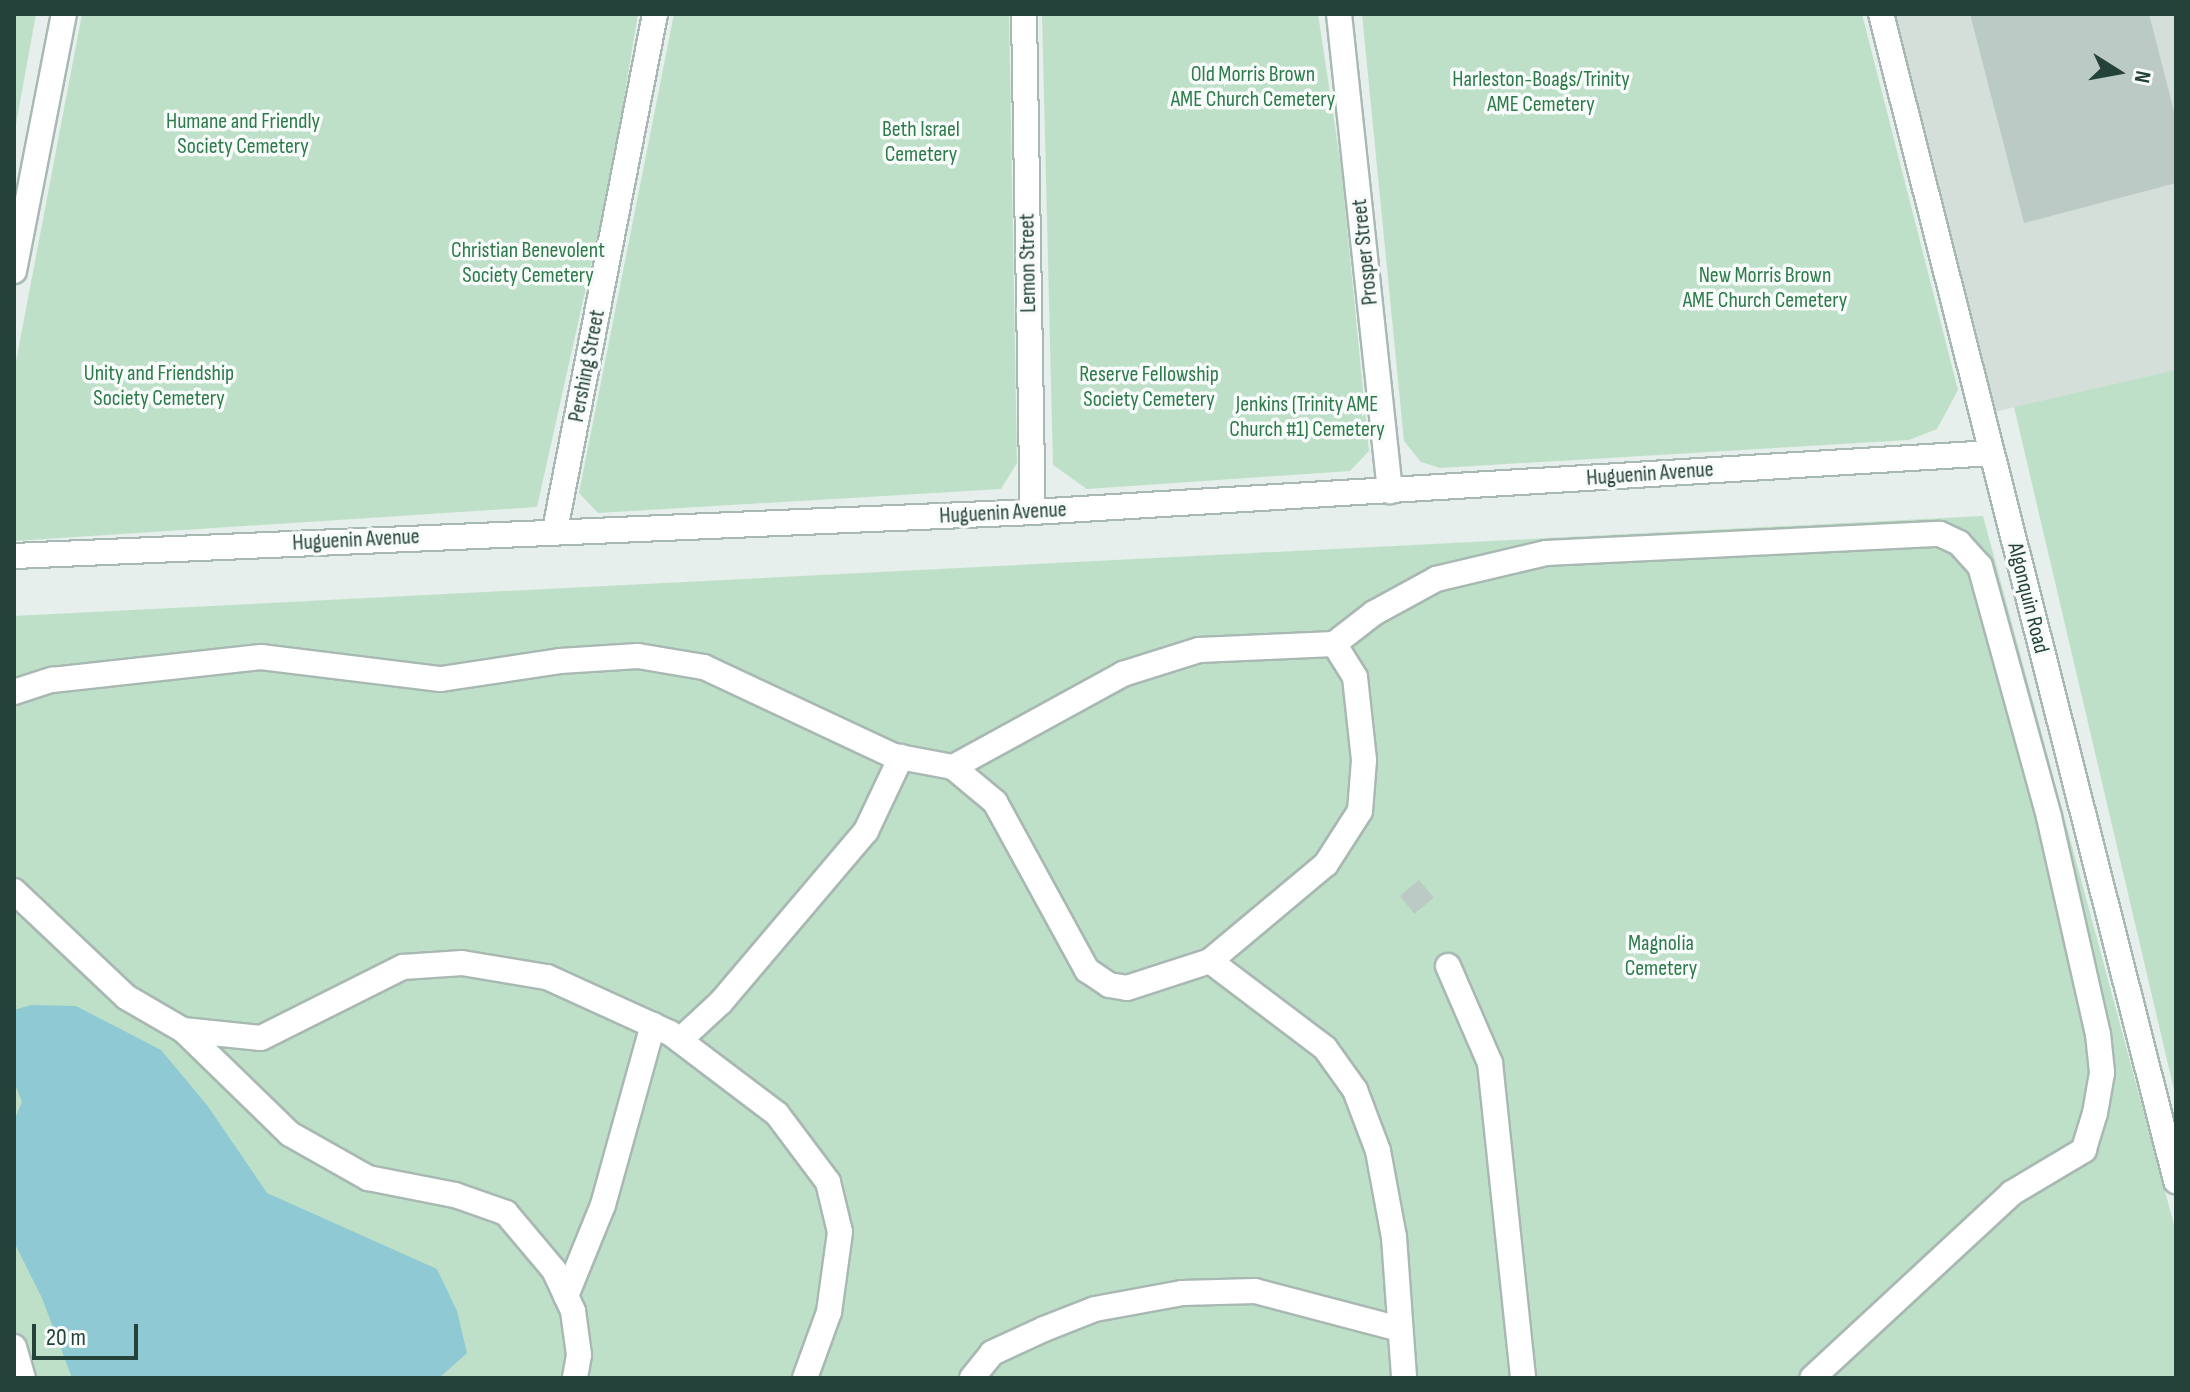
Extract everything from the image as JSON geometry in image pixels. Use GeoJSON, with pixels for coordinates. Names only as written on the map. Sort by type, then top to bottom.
{"type":"FeatureCollection","features":[{"type":"Feature","properties":{"kind":"street"},"geometry":{"type":"LineString","coordinates":[[14,271],[64,14]]}},
{"type":"Feature","properties":{"kind":"street","name":"Pershing Street"},"geometry":{"type":"LineString","coordinates":[[555,530],[655,14]]}},
{"type":"Feature","properties":{"kind":"street","name":"Lemon Street"},"geometry":{"type":"LineString","coordinates":[[1024,14],[1033,512]]}},
{"type":"Feature","properties":{"kind":"street","name":"Prosper Street"},"geometry":{"type":"LineString","coordinates":[[1339,14],[1390,491]]}},
{"type":"Feature","properties":{"kind":"street","name":"Algonquin Road"},"geometry":{"type":"LineString","coordinates":[[1881,14],[2176,1181]]}},
{"type":"Feature","properties":{"kind":"street","name":"Huguenin Avenue"},"geometry":{"type":"LineString","coordinates":[[14,556],[555,530],[1033,512],[1991,453]]}},
{"type":"Feature","properties":{"kind":"street"},"geometry":{"type":"LineString","coordinates":[[953,767],[992,749],[1056,707],[1135,670],[1199,650],[1334,644],[1374,613],[1436,579],[1546,553],[1940,534],[1959,543],[1980,566],[2049,817],[2098,1034],[2102,1073],[2095,1113],[2084,1150],[2012,1193],[1812,1378]]}},
{"type":"Feature","properties":{"kind":"street"},"geometry":{"type":"LineString","coordinates":[[14,692],[52,680],[261,657],[441,679],[560,661],[638,656],[704,667],[901,757],[953,767],[995,802],[1087,970],[1109,985],[1127,988],[1210,961],[1326,864],[1360,811],[1360,707],[1355,677],[1334,644]]}},
{"type":"Feature","properties":{"kind":"street"},"geometry":{"type":"LineString","coordinates":[[680,1040],[721,1002],[866,831],[901,757]]}},
{"type":"Feature","properties":{"kind":"street"},"geometry":{"type":"LineString","coordinates":[[14,891],[126,997],[183,1030],[290,1134],[335,1163],[368,1178],[455,1195],[506,1213],[554,1270],[566,1296],[579,1355],[575,1378]]}},
{"type":"Feature","properties":{"kind":"street"},"geometry":{"type":"LineString","coordinates":[[1210,961],[1325,1048],[1355,1090],[1378,1151],[1394,1237],[1404,1378]]}},
{"type":"Feature","properties":{"kind":"street"},"geometry":{"type":"LineString","coordinates":[[183,1030],[261,1038],[403,967],[462,963],[547,977],[680,1040],[777,1114],[828,1182],[840,1232],[829,1312],[805,1378]]}},
{"type":"Feature","properties":{"kind":"street"},"geometry":{"type":"LineString","coordinates":[[1448,966],[1490,1063],[1523,1378]]}},
{"type":"Feature","properties":{"kind":"street"},"geometry":{"type":"LineString","coordinates":[[566,1296],[603,1205],[653,1025]]}},
{"type":"Feature","properties":{"kind":"street"},"geometry":{"type":"LineString","coordinates":[[972,1378],[992,1353],[1044,1329],[1095,1309],[1182,1293],[1255,1291],[1400,1329]]}},
{"type":"Feature","properties":{"kind":"street"},"geometry":{"type":"LineString","coordinates":[[14,1347],[23,1378]]}},
{"type":"Feature","properties":{"kind":"shaded area"},"geometry":{"type":"Polygon","coordinates":[[[1881,14],[2176,14],[2176,1098],[2015,407],[1982,415],[1881,14]]]}},
{"type":"Feature","properties":{"kind":"green space"},"geometry":{"type":"Polygon","coordinates":[[[14,14],[36,14],[14,135],[14,14]]]}},
{"type":"Feature","properties":{"kind":"green space"},"geometry":{"type":"Polygon","coordinates":[[[82,14],[638,14],[612,171],[537,507],[14,541],[14,372],[82,14]]]}},
{"type":"Feature","properties":{"kind":"green space","name":"Beth Israel Cemetery"},"geometry":{"type":"Polygon","coordinates":[[[674,14],[1009,14],[1017,463],[1001,489],[598,513],[579,493],[674,14]]]}},
{"type":"Feature","properties":{"kind":"green space"},"geometry":{"type":"Polygon","coordinates":[[[1042,14],[1318,14],[1341,166],[1369,451],[1350,471],[1087,489],[1053,465],[1042,14]]]}},
{"type":"Feature","properties":{"kind":"green space","name":"New Morris Brown AME Church Cemetery"},"geometry":{"type":"Polygon","coordinates":[[[1362,14],[1862,14],[1958,390],[1937,429],[1909,440],[1440,468],[1421,462],[1404,441],[1362,14]]]}},
{"type":"Feature","properties":{"kind":"green space"},"geometry":{"type":"Polygon","coordinates":[[[2176,370],[2176,1098],[2014,407],[2176,370]]]}},
{"type":"Feature","properties":{"kind":"green space","name":"Magnolia Cemetery"},"geometry":{"type":"Polygon","coordinates":[[[1983,516],[2176,1232],[2176,1378],[14,1378],[14,616],[1983,516]]]}},
{"type":"Feature","properties":{"kind":"water"},"geometry":{"type":"Polygon","coordinates":[[[31,1005],[76,1006],[161,1050],[207,1105],[267,1193],[437,1269],[457,1311],[467,1353],[439,1378],[72,1378],[42,1298],[14,1242],[14,1120],[22,1102],[14,1082],[14,1010],[31,1005]]]}},
{"type":"Feature","properties":{"kind":"building"},"geometry":{"type":"Polygon","coordinates":[[[1970,14],[2149,14],[2176,119],[2176,183],[2024,223],[1970,14]]]}},
{"type":"Feature","properties":{"kind":"building"},"geometry":{"type":"Polygon","coordinates":[[[1419,880],[1434,898],[1415,914],[1400,896],[1419,880]]]}},
{"type":"Feature","properties":{"kind":"park label","name":"Old Morris Brown AME Church Cemetery"},"geometry":{"type":"Point","coordinates":[1253,86]}},
{"type":"Feature","properties":{"kind":"park label","name":"Harleston-Boags/Trinity AME Cemetery"},"geometry":{"type":"Point","coordinates":[1541,92]}},
{"type":"Feature","properties":{"kind":"park label","name":"Humane and Friendly Society Cemetery"},"geometry":{"type":"Point","coordinates":[243,134]}},
{"type":"Feature","properties":{"kind":"park label","name":"Christian Benevolent Society Cemetery"},"geometry":{"type":"Point","coordinates":[528,262]}},
{"type":"Feature","properties":{"kind":"park label","name":"Unity and Friendship Society Cemetery"},"geometry":{"type":"Point","coordinates":[159,386]}},
{"type":"Feature","properties":{"kind":"park label","name":"Reserve Fellowship Society Cemetery"},"geometry":{"type":"Point","coordinates":[1149,386]}},
{"type":"Feature","properties":{"kind":"park label","name":"Jenkins (Trinity AME Church #1) Cemetery"},"geometry":{"type":"Point","coordinates":[1307,416]}}]}
